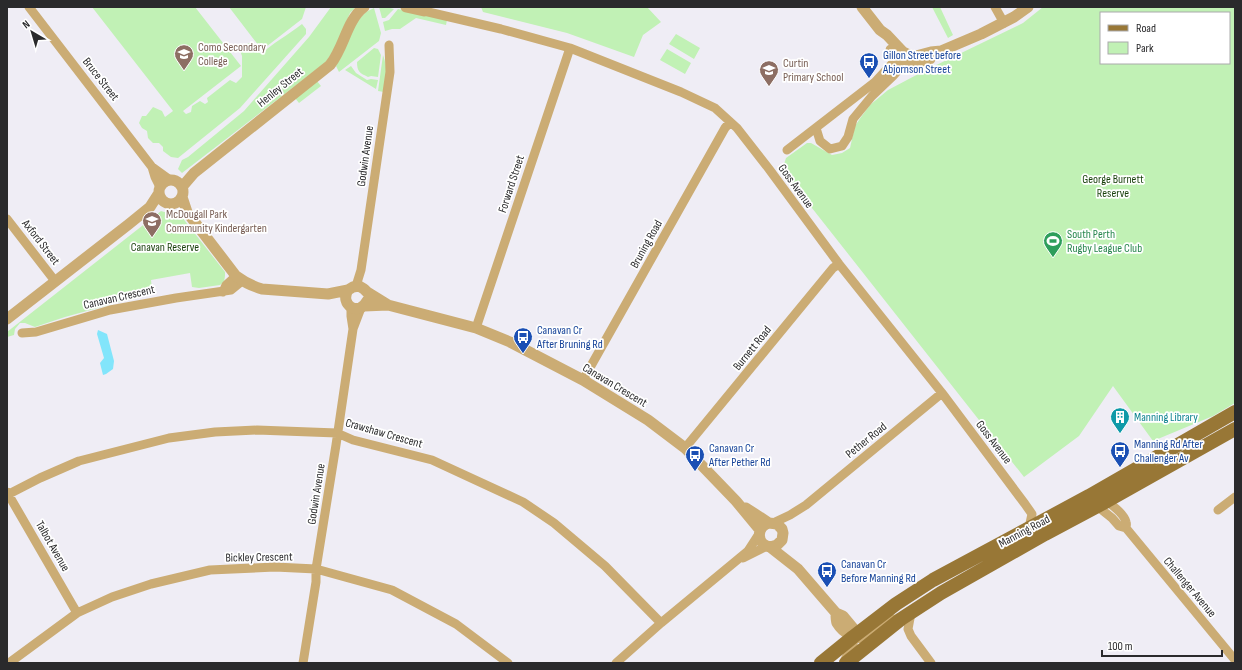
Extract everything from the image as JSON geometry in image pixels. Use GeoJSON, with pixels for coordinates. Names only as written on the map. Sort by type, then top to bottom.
{"type":"FeatureCollection","features":[{"type":"Feature","properties":{"kind":"main road","name":"Manning Road"},"geometry":{"type":"LineString","coordinates":[[846,663],[906,616],[941,593],[1098,501],[1235,412]]}},
{"type":"Feature","properties":{"kind":"main road","name":"Manning Road"},"geometry":{"type":"LineString","coordinates":[[821,663],[896,604],[933,580],[1029,528],[1098,501],[1235,429]]}},
{"type":"Feature","properties":{"kind":"street","name":"Bruce Street"},"geometry":{"type":"LineString","coordinates":[[29,7],[152,167],[175,192]]}},
{"type":"Feature","properties":{"kind":"street","name":"Henley Street"},"geometry":{"type":"LineString","coordinates":[[159,190],[162,184],[175,192],[194,173],[330,64],[342,46],[352,19],[364,7]]}},
{"type":"Feature","properties":{"kind":"street"},"geometry":{"type":"LineString","coordinates":[[406,7],[425,9]]}},
{"type":"Feature","properties":{"kind":"street"},"geometry":{"type":"LineString","coordinates":[[862,7],[880,30],[883,38],[904,57]]}},
{"type":"Feature","properties":{"kind":"street"},"geometry":{"type":"LineString","coordinates":[[996,7],[1004,23]]}},
{"type":"Feature","properties":{"kind":"street"},"geometry":{"type":"LineString","coordinates":[[787,150],[875,82],[904,57],[941,51],[1004,23],[1028,7]]}},
{"type":"Feature","properties":{"kind":"street","name":"Goss Avenue"},"geometry":{"type":"LineString","coordinates":[[425,9],[570,48],[715,108],[737,128],[839,264],[942,393],[1025,504],[1032,514],[1029,528]]}},
{"type":"Feature","properties":{"kind":"street","name":"Godwin Avenue"},"geometry":{"type":"LineString","coordinates":[[303,663],[390,72],[389,45]]}},
{"type":"Feature","properties":{"kind":"street","name":"Forward Street"},"geometry":{"type":"LineString","coordinates":[[476,328],[570,48]]}},
{"type":"Feature","properties":{"kind":"street"},"geometry":{"type":"LineString","coordinates":[[816,128],[820,141],[830,149],[842,146],[848,137],[853,118],[904,57]]}},
{"type":"Feature","properties":{"kind":"street","name":"Bruning Road"},"geometry":{"type":"LineString","coordinates":[[584,380],[725,128],[730,122]]}},
{"type":"Feature","properties":{"kind":"street","name":"Bruce Street"},"geometry":{"type":"LineString","coordinates":[[152,167],[159,190]]}},
{"type":"Feature","properties":{"kind":"street"},"geometry":{"type":"LineString","coordinates":[[159,190],[159,197],[162,200],[175,192]]}},
{"type":"Feature","properties":{"kind":"street"},"geometry":{"type":"LineString","coordinates":[[150,207],[159,190]]}},
{"type":"Feature","properties":{"kind":"street"},"geometry":{"type":"LineString","coordinates":[[7,319],[150,207],[175,192]]}},
{"type":"Feature","properties":{"kind":"street"},"geometry":{"type":"LineString","coordinates":[[175,192],[187,212],[239,278],[252,286],[262,289],[357,297]]}},
{"type":"Feature","properties":{"kind":"street","name":"Axford Street"},"geometry":{"type":"LineString","coordinates":[[7,219],[56,280]]}},
{"type":"Feature","properties":{"kind":"street","name":"Burnett Road"},"geometry":{"type":"LineString","coordinates":[[685,448],[828,274],[839,264]]}},
{"type":"Feature","properties":{"kind":"street","name":"Canavan Crescent"},"geometry":{"type":"LineString","coordinates":[[22,333],[36,332],[110,310],[231,290],[239,278]]}},
{"type":"Feature","properties":{"kind":"street","name":"Canavan Crescent"},"geometry":{"type":"LineString","coordinates":[[357,297],[476,328],[510,342],[584,380],[648,420],[685,448],[736,501],[760,532],[760,540],[798,569],[836,613],[837,622],[846,634],[853,637]]}},
{"type":"Feature","properties":{"kind":"street","name":"Pether Road"},"geometry":{"type":"LineString","coordinates":[[782,538],[786,526],[806,505],[942,393]]}},
{"type":"Feature","properties":{"kind":"street","name":"Crawshaw Crescent"},"geometry":{"type":"LineString","coordinates":[[7,494],[79,461],[169,438],[215,432],[257,430],[337,432],[353,440],[432,460],[523,502],[554,523],[605,566],[661,623]]}},
{"type":"Feature","properties":{"kind":"street","name":"Talbot Avenue"},"geometry":{"type":"LineString","coordinates":[[7,494],[78,613]]}},
{"type":"Feature","properties":{"kind":"street"},"geometry":{"type":"LineString","coordinates":[[1218,510],[1235,497]]}},
{"type":"Feature","properties":{"kind":"street","name":"Canavan Crescent"},"geometry":{"type":"LineString","coordinates":[[736,501],[771,523],[780,526],[783,533],[782,538],[798,569]]}},
{"type":"Feature","properties":{"kind":"street","name":"Challenger Avenue"},"geometry":{"type":"LineString","coordinates":[[1098,501],[1115,508],[1126,521],[1126,528],[1235,660]]}},
{"type":"Feature","properties":{"kind":"street","name":"Pether Road"},"geometry":{"type":"LineString","coordinates":[[771,523],[790,515],[806,505]]}},
{"type":"Feature","properties":{"kind":"street"},"geometry":{"type":"LineString","coordinates":[[616,663],[661,623],[748,551],[762,527],[771,523]]}},
{"type":"Feature","properties":{"kind":"street"},"geometry":{"type":"LineString","coordinates":[[735,562],[769,546],[777,545],[782,538]]}},
{"type":"Feature","properties":{"kind":"street","name":"Bickley Crescent"},"geometry":{"type":"LineString","coordinates":[[9,663],[78,613],[112,597],[145,586],[210,570],[275,567],[316,569],[392,590],[456,624],[508,663]]}},
{"type":"Feature","properties":{"kind":"street"},"geometry":{"type":"LineString","coordinates":[[846,663],[852,648],[853,637],[864,637],[889,621],[906,616],[910,636],[931,663]]}},
{"type":"Feature","properties":{"kind":"green space"},"geometry":{"type":"Polygon","coordinates":[[[92,7],[195,7],[241,66],[183,111],[186,114],[191,112],[192,106],[200,101],[205,104],[208,102],[207,98],[230,80],[236,83],[242,77],[242,56],[239,48],[249,43],[261,54],[302,24],[306,29],[306,34],[240,108],[178,158],[171,157],[163,151],[163,147],[159,143],[153,143],[148,138],[147,131],[142,128],[139,123],[142,116],[146,116],[153,107],[162,111],[165,117],[173,111],[92,7]]]}},
{"type":"Feature","properties":{"kind":"green space"},"geometry":{"type":"Polygon","coordinates":[[[229,7],[306,7],[302,19],[262,50],[229,7]]]}},
{"type":"Feature","properties":{"kind":"green space"},"geometry":{"type":"Polygon","coordinates":[[[331,7],[356,7],[350,13],[336,46],[326,62],[182,173],[178,169],[182,160],[188,157],[244,111],[309,37],[331,7]]]}},
{"type":"Feature","properties":{"kind":"green space"},"geometry":{"type":"Polygon","coordinates":[[[379,7],[394,9],[385,18],[382,18],[379,7]]]}},
{"type":"Feature","properties":{"kind":"green space"},"geometry":{"type":"Polygon","coordinates":[[[481,7],[647,7],[661,22],[643,35],[634,57],[567,33],[483,12],[481,7]]]}},
{"type":"Feature","properties":{"kind":"green space"},"geometry":{"type":"Polygon","coordinates":[[[932,7],[940,7],[953,35],[948,38],[932,7]]]}},
{"type":"Feature","properties":{"kind":"green space","name":"George Burnett Reserve"},"geometry":{"type":"Polygon","coordinates":[[[1043,7],[1235,7],[1235,403],[1213,416],[1153,441],[1113,386],[1079,436],[1024,477],[782,170],[786,158],[807,143],[811,143],[832,155],[842,153],[850,148],[855,126],[870,105],[888,90],[1023,23],[1043,7]]]}},
{"type":"Feature","properties":{"kind":"green space"},"geometry":{"type":"Polygon","coordinates":[[[374,8],[381,33],[379,41],[339,72],[336,66],[355,23],[366,12],[374,8]]]}},
{"type":"Feature","properties":{"kind":"green space"},"geometry":{"type":"Polygon","coordinates":[[[398,9],[447,20],[446,25],[416,18],[400,29],[385,31],[383,22],[389,20],[398,9]]]}},
{"type":"Feature","properties":{"kind":"green space"},"geometry":{"type":"Polygon","coordinates":[[[676,34],[700,48],[694,59],[669,44],[676,34]]]}},
{"type":"Feature","properties":{"kind":"green space"},"geometry":{"type":"Polygon","coordinates":[[[374,48],[378,49],[381,55],[378,77],[368,77],[360,72],[357,62],[374,48]]]}},
{"type":"Feature","properties":{"kind":"green space"},"geometry":{"type":"Polygon","coordinates":[[[667,49],[691,63],[685,74],[660,60],[667,49]]]}},
{"type":"Feature","properties":{"kind":"green space"},"geometry":{"type":"Polygon","coordinates":[[[383,55],[386,69],[384,92],[378,91],[383,55]]]}},
{"type":"Feature","properties":{"kind":"green space"},"geometry":{"type":"Polygon","coordinates":[[[351,66],[356,73],[367,80],[378,80],[376,89],[345,70],[351,66]]]}},
{"type":"Feature","properties":{"kind":"green space"},"geometry":{"type":"Polygon","coordinates":[[[317,81],[321,86],[299,103],[295,98],[317,81]]]}},
{"type":"Feature","properties":{"kind":"green space","name":"Canavan Reserve"},"geometry":{"type":"Polygon","coordinates":[[[161,211],[171,214],[178,212],[225,272],[222,284],[199,288],[192,287],[190,273],[151,280],[152,289],[145,295],[65,317],[35,327],[25,323],[20,323],[15,329],[14,335],[7,337],[7,332],[161,211]]]}},
{"type":"Feature","properties":{"kind":"water"},"geometry":{"type":"Polygon","coordinates":[[[98,330],[107,334],[114,361],[113,369],[103,375],[100,363],[104,358],[97,334],[98,330]]]}},
{"type":"Feature","properties":{"kind":"place","name":"Como Secondary College"},"geometry":{"type":"Point","coordinates":[184,71]}},
{"type":"Feature","properties":{"kind":"place","name":"Gillon Street before Abjornson Street"},"geometry":{"type":"Point","coordinates":[869,79]}},
{"type":"Feature","properties":{"kind":"place","name":"Curtin Primary School"},"geometry":{"type":"Point","coordinates":[769,87]}},
{"type":"Feature","properties":{"kind":"place","name":"McDougall Park Community Kindergarten"},"geometry":{"type":"Point","coordinates":[152,238]}},
{"type":"Feature","properties":{"kind":"place","name":"South Perth Rugby League Club"},"geometry":{"type":"Point","coordinates":[1053,258]}},
{"type":"Feature","properties":{"kind":"place","name":"Canavan Cr After Bruning Rd"},"geometry":{"type":"Point","coordinates":[523,354]}},
{"type":"Feature","properties":{"kind":"place","name":"Manning Library"},"geometry":{"type":"Point","coordinates":[1120,434]}},
{"type":"Feature","properties":{"kind":"place","name":"Manning Rd After Challenger Av"},"geometry":{"type":"Point","coordinates":[1120,468]}},
{"type":"Feature","properties":{"kind":"place","name":"Canavan Cr After Pether Rd"},"geometry":{"type":"Point","coordinates":[695,472]}},
{"type":"Feature","properties":{"kind":"place","name":"Canavan Cr Before Manning Rd"},"geometry":{"type":"Point","coordinates":[827,588]}}]}
